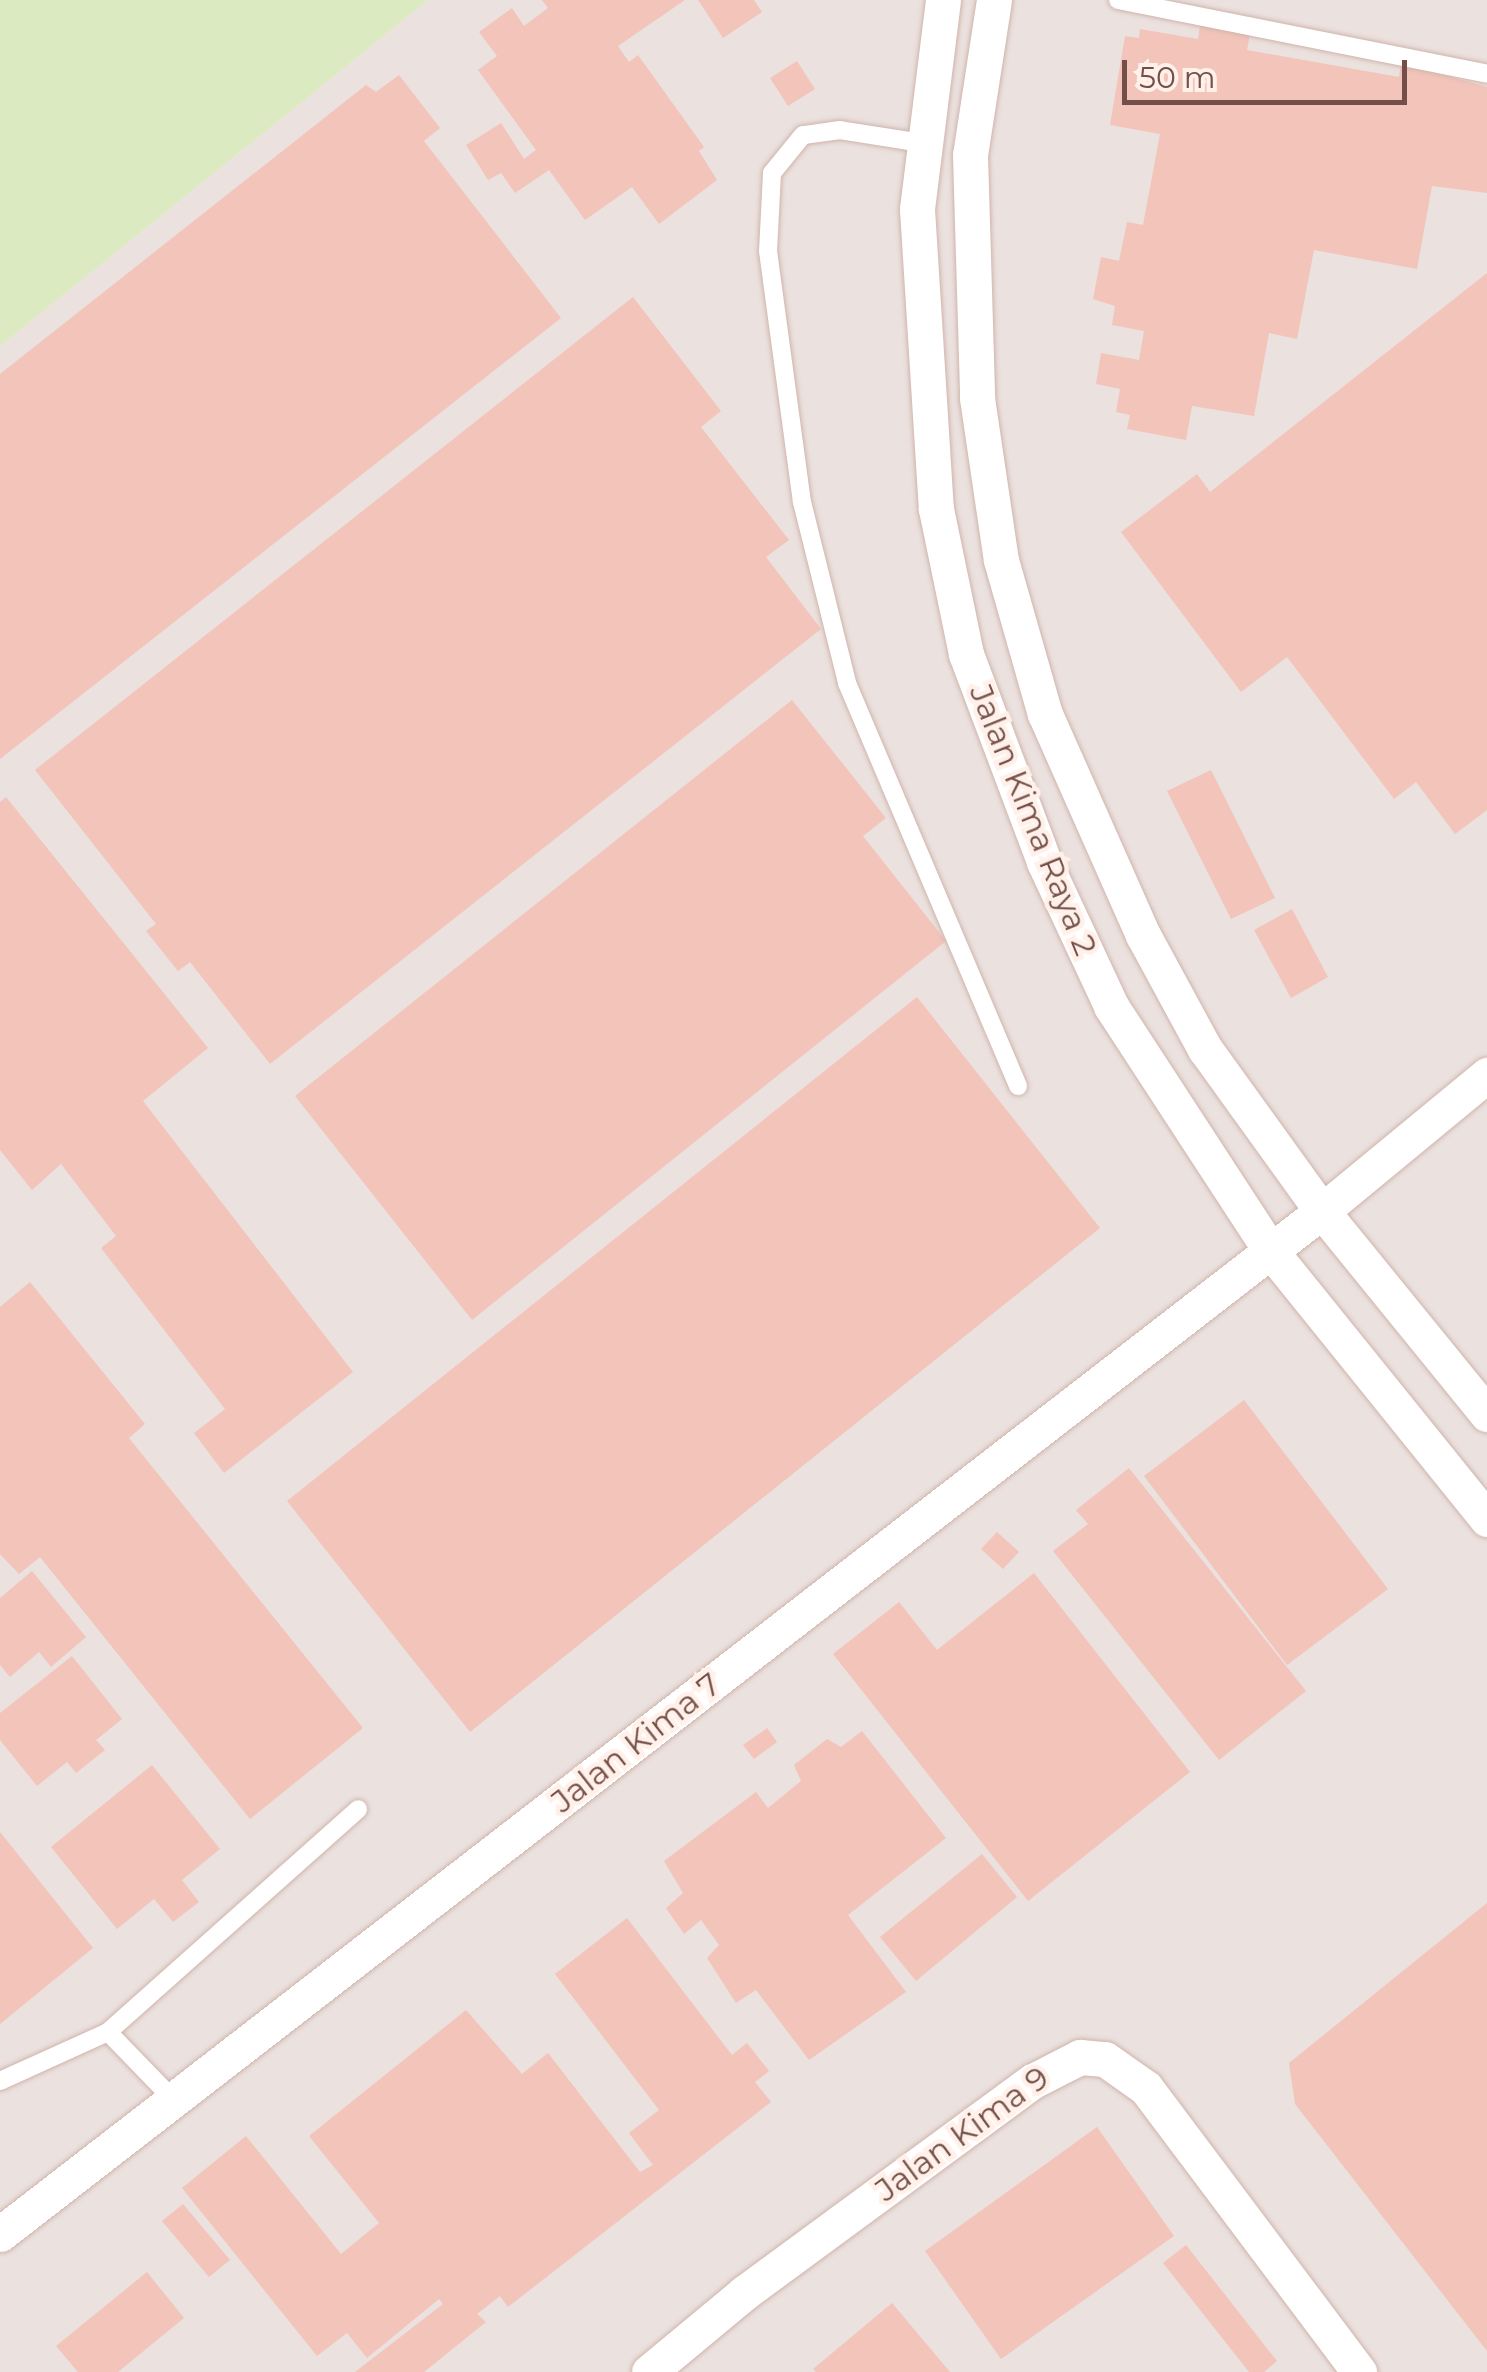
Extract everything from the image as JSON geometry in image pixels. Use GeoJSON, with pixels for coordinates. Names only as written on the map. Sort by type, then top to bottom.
{"type":"FeatureCollection","features":[{"type":"Feature","properties":{"kind":"street","name":"Jalan Kima Raya 2"},"geometry":{"type":"LineString","coordinates":[[943,0],[922,142],[917,209],[936,508],[966,654],[1044,862],[1111,1006],[1270,1250],[1487,1519]]}},
{"type":"Feature","properties":{"kind":"street","name":"Jalan Kima Raya 2"},"geometry":{"type":"LineString","coordinates":[[994,0],[969,206],[977,398],[1001,560],[1045,714],[1142,935],[1204,1049],[1322,1211],[1487,1414]]}},
{"type":"Feature","properties":{"kind":"street","name":"Jalan Kima 7"},"geometry":{"type":"LineString","coordinates":[[0,2234],[1322,1211],[1487,1075]]}},
{"type":"Feature","properties":{"kind":"street","name":"Jalan Kima 9"},"geometry":{"type":"LineString","coordinates":[[650,2372],[744,2293],[985,2116],[1056,2066],[1080,2057],[1105,2059],[1146,2088],[1359,2372]]}},
{"type":"Feature","properties":{"kind":"lane"},"geometry":{"type":"LineString","coordinates":[[1118,0],[1487,74]]}},
{"type":"Feature","properties":{"kind":"lane"},"geometry":{"type":"LineString","coordinates":[[922,142],[840,130],[803,135],[772,173],[768,251],[802,502],[847,684],[1018,1086]]}},
{"type":"Feature","properties":{"kind":"lane"},"geometry":{"type":"LineString","coordinates":[[0,2081],[108,2032],[358,1809]]}},
{"type":"Feature","properties":{"kind":"lane"},"geometry":{"type":"LineString","coordinates":[[108,2032],[174,2100]]}},
{"type":"Feature","properties":{"kind":"shaded area"},"geometry":{"type":"Polygon","coordinates":[[[428,0],[1487,0],[1487,2372],[0,2372],[0,346],[428,0]]]}},
{"type":"Feature","properties":{"kind":"green space"},"geometry":{"type":"Polygon","coordinates":[[[0,0],[428,0],[0,346],[0,0]]]}},
{"type":"Feature","properties":{"kind":"building"},"geometry":{"type":"Polygon","coordinates":[[[542,0],[685,0],[618,46],[629,62],[638,55],[704,147],[699,151],[717,180],[659,224],[632,187],[585,220],[549,170],[515,193],[501,173],[488,180],[466,145],[501,123],[524,159],[536,150],[478,70],[497,56],[479,32],[512,8],[524,26],[548,8],[542,0]]]}},
{"type":"Feature","properties":{"kind":"building"},"geometry":{"type":"Polygon","coordinates":[[[698,0],[754,0],[762,12],[723,38],[698,0]]]}},
{"type":"Feature","properties":{"kind":"building"},"geometry":{"type":"Polygon","coordinates":[[[1200,25],[1250,34],[1247,50],[1399,77],[1401,63],[1487,87],[1487,193],[1432,186],[1417,269],[1314,250],[1297,339],[1269,333],[1254,416],[1192,406],[1186,440],[1127,429],[1130,415],[1116,412],[1120,389],[1096,384],[1101,353],[1139,360],[1144,331],[1112,325],[1115,306],[1093,299],[1101,257],[1119,261],[1127,222],[1143,225],[1160,134],[1110,125],[1125,36],[1139,38],[1140,29],[1198,39],[1200,25]]]}},
{"type":"Feature","properties":{"kind":"building"},"geometry":{"type":"Polygon","coordinates":[[[797,61],[815,89],[788,106],[770,78],[797,61]]]}},
{"type":"Feature","properties":{"kind":"building"},"geometry":{"type":"Polygon","coordinates":[[[399,75],[440,128],[424,141],[561,318],[0,759],[0,374],[366,85],[376,92],[399,75]]]}},
{"type":"Feature","properties":{"kind":"building"},"geometry":{"type":"Polygon","coordinates":[[[1487,273],[1487,810],[1455,834],[1416,782],[1394,799],[1287,657],[1241,692],[1121,532],[1197,474],[1210,492],[1487,273]]]}},
{"type":"Feature","properties":{"kind":"building"},"geometry":{"type":"Polygon","coordinates":[[[633,297],[721,411],[701,427],[789,540],[766,557],[821,629],[270,1064],[190,962],[178,971],[146,931],[156,924],[35,770],[633,297]]]}},
{"type":"Feature","properties":{"kind":"building"},"geometry":{"type":"Polygon","coordinates":[[[792,700],[886,818],[863,836],[946,941],[472,1320],[295,1096],[792,700]]]}},
{"type":"Feature","properties":{"kind":"building"},"geometry":{"type":"Polygon","coordinates":[[[1211,770],[1275,898],[1231,919],[1167,791],[1211,770]]]}},
{"type":"Feature","properties":{"kind":"building"},"geometry":{"type":"Polygon","coordinates":[[[6,797],[208,1048],[143,1101],[353,1372],[224,1473],[194,1433],[225,1409],[101,1248],[116,1236],[61,1164],[32,1190],[0,1150],[0,802],[6,797]]]}},
{"type":"Feature","properties":{"kind":"building"},"geometry":{"type":"Polygon","coordinates":[[[1292,909],[1328,977],[1291,998],[1254,930],[1292,909]]]}},
{"type":"Feature","properties":{"kind":"building"},"geometry":{"type":"Polygon","coordinates":[[[917,997],[1100,1228],[470,1732],[287,1501],[917,997]]]}},
{"type":"Feature","properties":{"kind":"building"},"geometry":{"type":"Polygon","coordinates":[[[30,1282],[145,1424],[129,1438],[363,1728],[250,1819],[40,1557],[19,1574],[0,1554],[0,1307],[30,1282]]]}},
{"type":"Feature","properties":{"kind":"building"},"geometry":{"type":"Polygon","coordinates":[[[1244,1400],[1388,1589],[1287,1665],[1144,1476],[1244,1400]]]}},
{"type":"Feature","properties":{"kind":"building"},"geometry":{"type":"Polygon","coordinates":[[[1129,1468],[1306,1691],[1219,1760],[1053,1551],[1088,1524],[1076,1510],[1129,1468]]]}},
{"type":"Feature","properties":{"kind":"building"},"geometry":{"type":"Polygon","coordinates":[[[997,1532],[1019,1552],[1003,1569],[981,1549],[997,1532]]]}},
{"type":"Feature","properties":{"kind":"building"},"geometry":{"type":"Polygon","coordinates":[[[32,1571],[86,1637],[51,1667],[39,1652],[10,1677],[0,1665],[0,1598],[32,1571]]]}},
{"type":"Feature","properties":{"kind":"building"},"geometry":{"type":"Polygon","coordinates":[[[1034,1573],[1190,1772],[1028,1901],[833,1654],[899,1602],[937,1650],[1034,1573]]]}},
{"type":"Feature","properties":{"kind":"building"},"geometry":{"type":"Polygon","coordinates":[[[72,1656],[122,1719],[96,1740],[105,1750],[76,1773],[67,1762],[37,1786],[0,1740],[0,1713],[72,1656]]]}},
{"type":"Feature","properties":{"kind":"building"},"geometry":{"type":"Polygon","coordinates":[[[767,1728],[777,1742],[754,1759],[743,1745],[767,1728]]]}},
{"type":"Feature","properties":{"kind":"building"},"geometry":{"type":"Polygon","coordinates":[[[862,1731],[946,1838],[848,1915],[906,1992],[809,2060],[756,1990],[736,2003],[707,1958],[719,1945],[701,1920],[684,1934],[666,1908],[683,1893],[664,1861],[756,1792],[768,1808],[801,1781],[794,1765],[827,1739],[841,1747],[862,1731]]]}},
{"type":"Feature","properties":{"kind":"building"},"geometry":{"type":"Polygon","coordinates":[[[152,1765],[220,1849],[182,1880],[199,1902],[173,1922],[154,1899],[117,1929],[51,1847],[152,1765]]]}},
{"type":"Feature","properties":{"kind":"building"},"geometry":{"type":"Polygon","coordinates":[[[0,1832],[93,1948],[0,2024],[0,1832]]]}},
{"type":"Feature","properties":{"kind":"building"},"geometry":{"type":"Polygon","coordinates":[[[982,1854],[1017,1897],[916,1981],[880,1937],[982,1854]]]}},
{"type":"Feature","properties":{"kind":"building"},"geometry":{"type":"Polygon","coordinates":[[[1487,1903],[1487,2351],[1295,2104],[1289,2063],[1487,1903]]]}},
{"type":"Feature","properties":{"kind":"building"},"geometry":{"type":"Polygon","coordinates":[[[627,1918],[732,2055],[747,2043],[769,2071],[755,2082],[771,2102],[508,2307],[500,2296],[477,2314],[486,2322],[424,2372],[355,2372],[443,2304],[439,2299],[367,2358],[347,2333],[317,2356],[182,2188],[246,2136],[341,2254],[379,2223],[309,2136],[466,2010],[522,2074],[548,2053],[640,2172],[653,2165],[629,2133],[659,2110],[555,1974],[627,1918]]]}},
{"type":"Feature","properties":{"kind":"building"},"geometry":{"type":"Polygon","coordinates":[[[1097,2127],[1174,2236],[1001,2359],[925,2251],[1097,2127]]]}},
{"type":"Feature","properties":{"kind":"building"},"geometry":{"type":"Polygon","coordinates":[[[183,2204],[230,2260],[209,2277],[162,2221],[183,2204]]]}},
{"type":"Feature","properties":{"kind":"building"},"geometry":{"type":"Polygon","coordinates":[[[1186,2245],[1277,2361],[1264,2372],[1249,2372],[1163,2263],[1186,2245]]]}},
{"type":"Feature","properties":{"kind":"building"},"geometry":{"type":"Polygon","coordinates":[[[147,2272],[184,2318],[118,2372],[78,2372],[56,2346],[147,2272]]]}},
{"type":"Feature","properties":{"kind":"building"},"geometry":{"type":"Polygon","coordinates":[[[892,2303],[950,2372],[813,2369],[892,2303]]]}}]}
